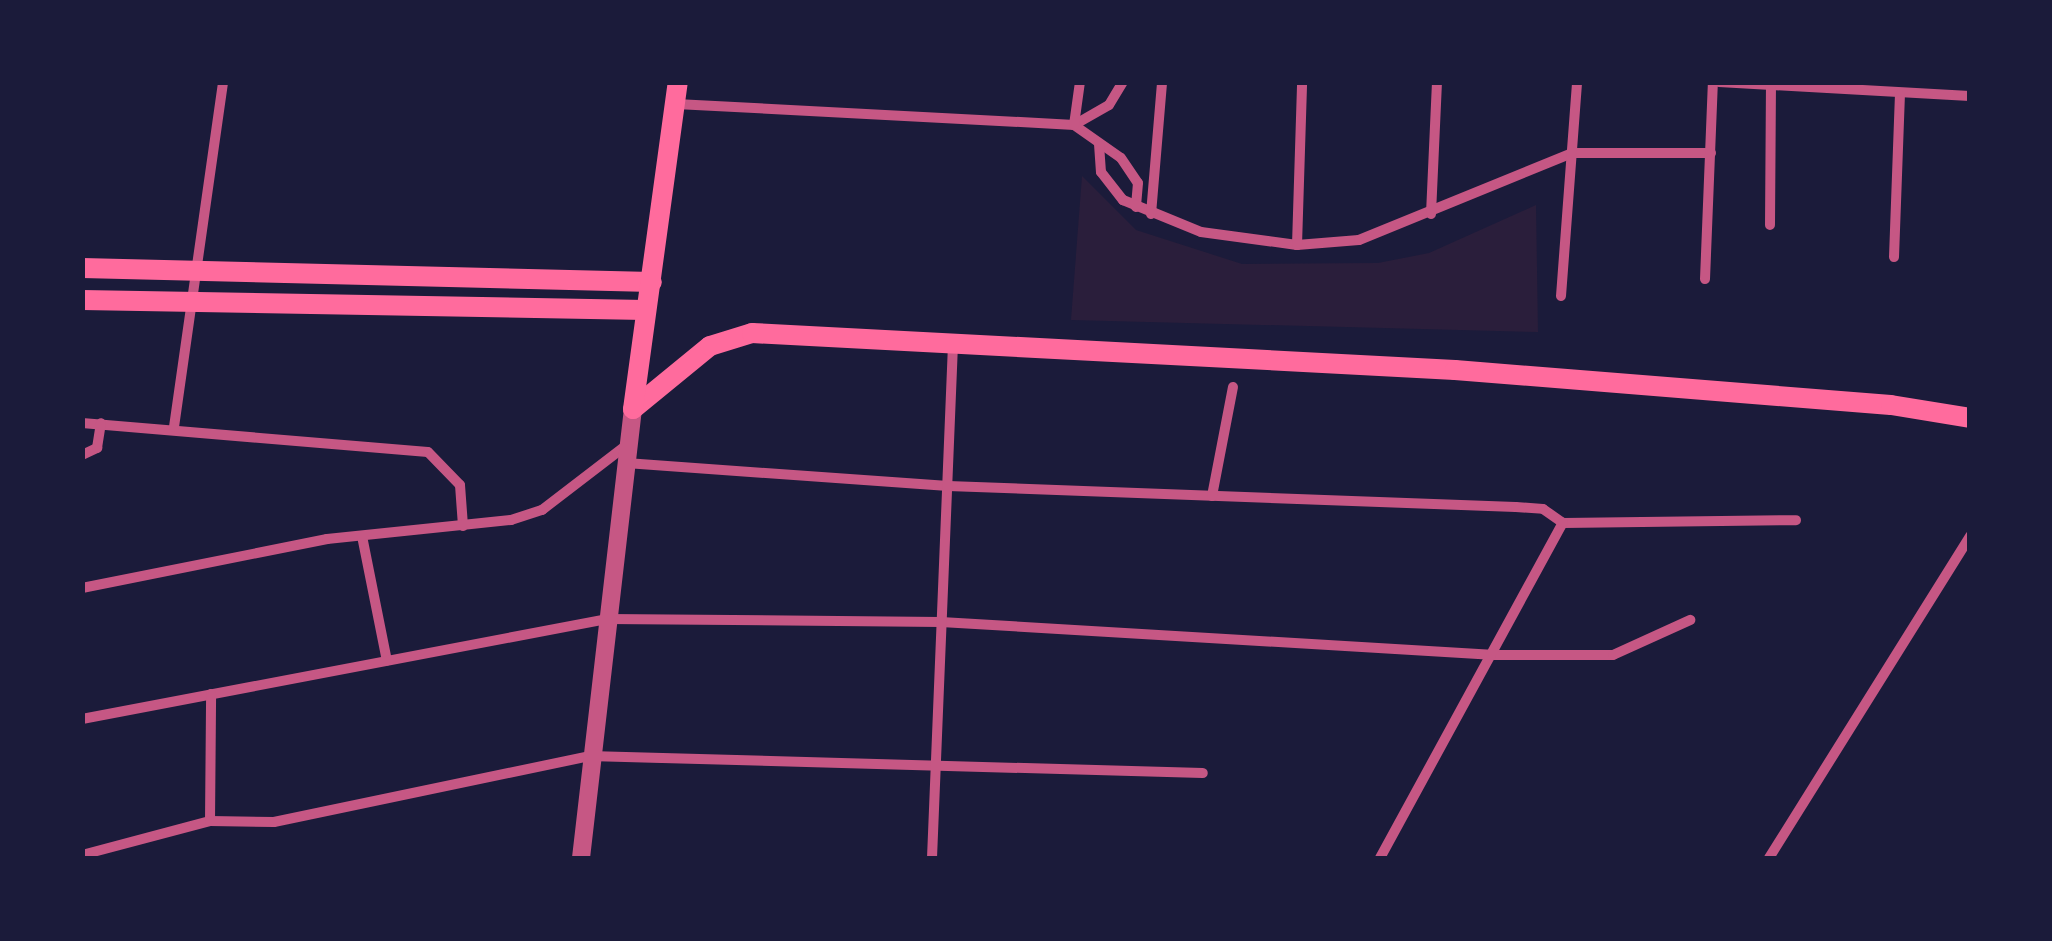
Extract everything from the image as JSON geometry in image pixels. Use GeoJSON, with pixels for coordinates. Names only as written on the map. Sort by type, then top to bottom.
{"type":"FeatureCollection","features":[{"type":"Feature","properties":{"kind":"main road"},"geometry":{"type":"LineString","coordinates":[[633,409],[678,82]]}},
{"type":"Feature","properties":{"kind":"main road"},"geometry":{"type":"LineString","coordinates":[[82,268],[652,282]]}},
{"type":"Feature","properties":{"kind":"main road"},"geometry":{"type":"LineString","coordinates":[[82,300],[645,310]]}},
{"type":"Feature","properties":{"kind":"main road"},"geometry":{"type":"LineString","coordinates":[[633,409],[674,372],[728,336],[794,334],[1455,370],[1892,405],[1970,418]]}},
{"type":"Feature","properties":{"kind":"street"},"geometry":{"type":"LineString","coordinates":[[174,427],[223,82]]}},
{"type":"Feature","properties":{"kind":"street"},"geometry":{"type":"LineString","coordinates":[[1074,125],[1080,82]]}},
{"type":"Feature","properties":{"kind":"street"},"geometry":{"type":"LineString","coordinates":[[676,104],[1074,125],[1109,105],[1123,82]]}},
{"type":"Feature","properties":{"kind":"street"},"geometry":{"type":"LineString","coordinates":[[1150,214],[1162,82]]}},
{"type":"Feature","properties":{"kind":"street"},"geometry":{"type":"LineString","coordinates":[[1297,244],[1302,82]]}},
{"type":"Feature","properties":{"kind":"street"},"geometry":{"type":"LineString","coordinates":[[1431,214],[1437,82]]}},
{"type":"Feature","properties":{"kind":"street"},"geometry":{"type":"LineString","coordinates":[[1561,296],[1577,82]]}},
{"type":"Feature","properties":{"kind":"street"},"geometry":{"type":"LineString","coordinates":[[1705,279],[1716,82],[1970,96]]}},
{"type":"Feature","properties":{"kind":"street"},"geometry":{"type":"LineString","coordinates":[[1770,225],[1771,86]]}},
{"type":"Feature","properties":{"kind":"street"},"geometry":{"type":"LineString","coordinates":[[1894,257],[1900,95]]}},
{"type":"Feature","properties":{"kind":"street"},"geometry":{"type":"LineString","coordinates":[[1074,125],[1121,158],[1138,183],[1136,207]]}},
{"type":"Feature","properties":{"kind":"street"},"geometry":{"type":"LineString","coordinates":[[1099,144],[1101,172],[1136,207],[1201,232],[1297,244],[1359,240],[1572,154],[1711,154]]}},
{"type":"Feature","properties":{"kind":"street"},"geometry":{"type":"LineString","coordinates":[[932,858],[953,345]]}},
{"type":"Feature","properties":{"kind":"street"},"geometry":{"type":"LineString","coordinates":[[1212,496],[1233,387]]}},
{"type":"Feature","properties":{"kind":"street"},"geometry":{"type":"LineString","coordinates":[[581,858],[589,756],[633,409]]}},
{"type":"Feature","properties":{"kind":"street"},"geometry":{"type":"LineString","coordinates":[[82,423],[174,427],[428,452],[460,485],[463,526]]}},
{"type":"Feature","properties":{"kind":"street"},"geometry":{"type":"LineString","coordinates":[[82,455],[97,448],[101,423]]}},
{"type":"Feature","properties":{"kind":"street"},"geometry":{"type":"LineString","coordinates":[[82,588],[362,536],[463,526],[542,510],[627,454],[948,486],[1543,509],[1563,523],[1796,520]]}},
{"type":"Feature","properties":{"kind":"street"},"geometry":{"type":"LineString","coordinates":[[1380,858],[1495,655],[1563,523]]}},
{"type":"Feature","properties":{"kind":"street"},"geometry":{"type":"LineString","coordinates":[[362,536],[387,660]]}},
{"type":"Feature","properties":{"kind":"street"},"geometry":{"type":"LineString","coordinates":[[1769,858],[1970,536]]}},
{"type":"Feature","properties":{"kind":"street"},"geometry":{"type":"LineString","coordinates":[[82,719],[606,619],[941,622],[1495,655],[1614,655],[1690,620]]}},
{"type":"Feature","properties":{"kind":"street"},"geometry":{"type":"LineString","coordinates":[[210,821],[211,694]]}},
{"type":"Feature","properties":{"kind":"street"},"geometry":{"type":"LineString","coordinates":[[82,855],[210,821],[274,822],[589,756],[933,761],[1203,773]]}},
{"type":"Feature","properties":{"kind":"shaded area"},"geometry":{"type":"Polygon","coordinates":[[[1082,176],[1136,230],[1242,264],[1378,263],[1429,253],[1536,205],[1538,332],[1071,320],[1082,176]]]}}]}
